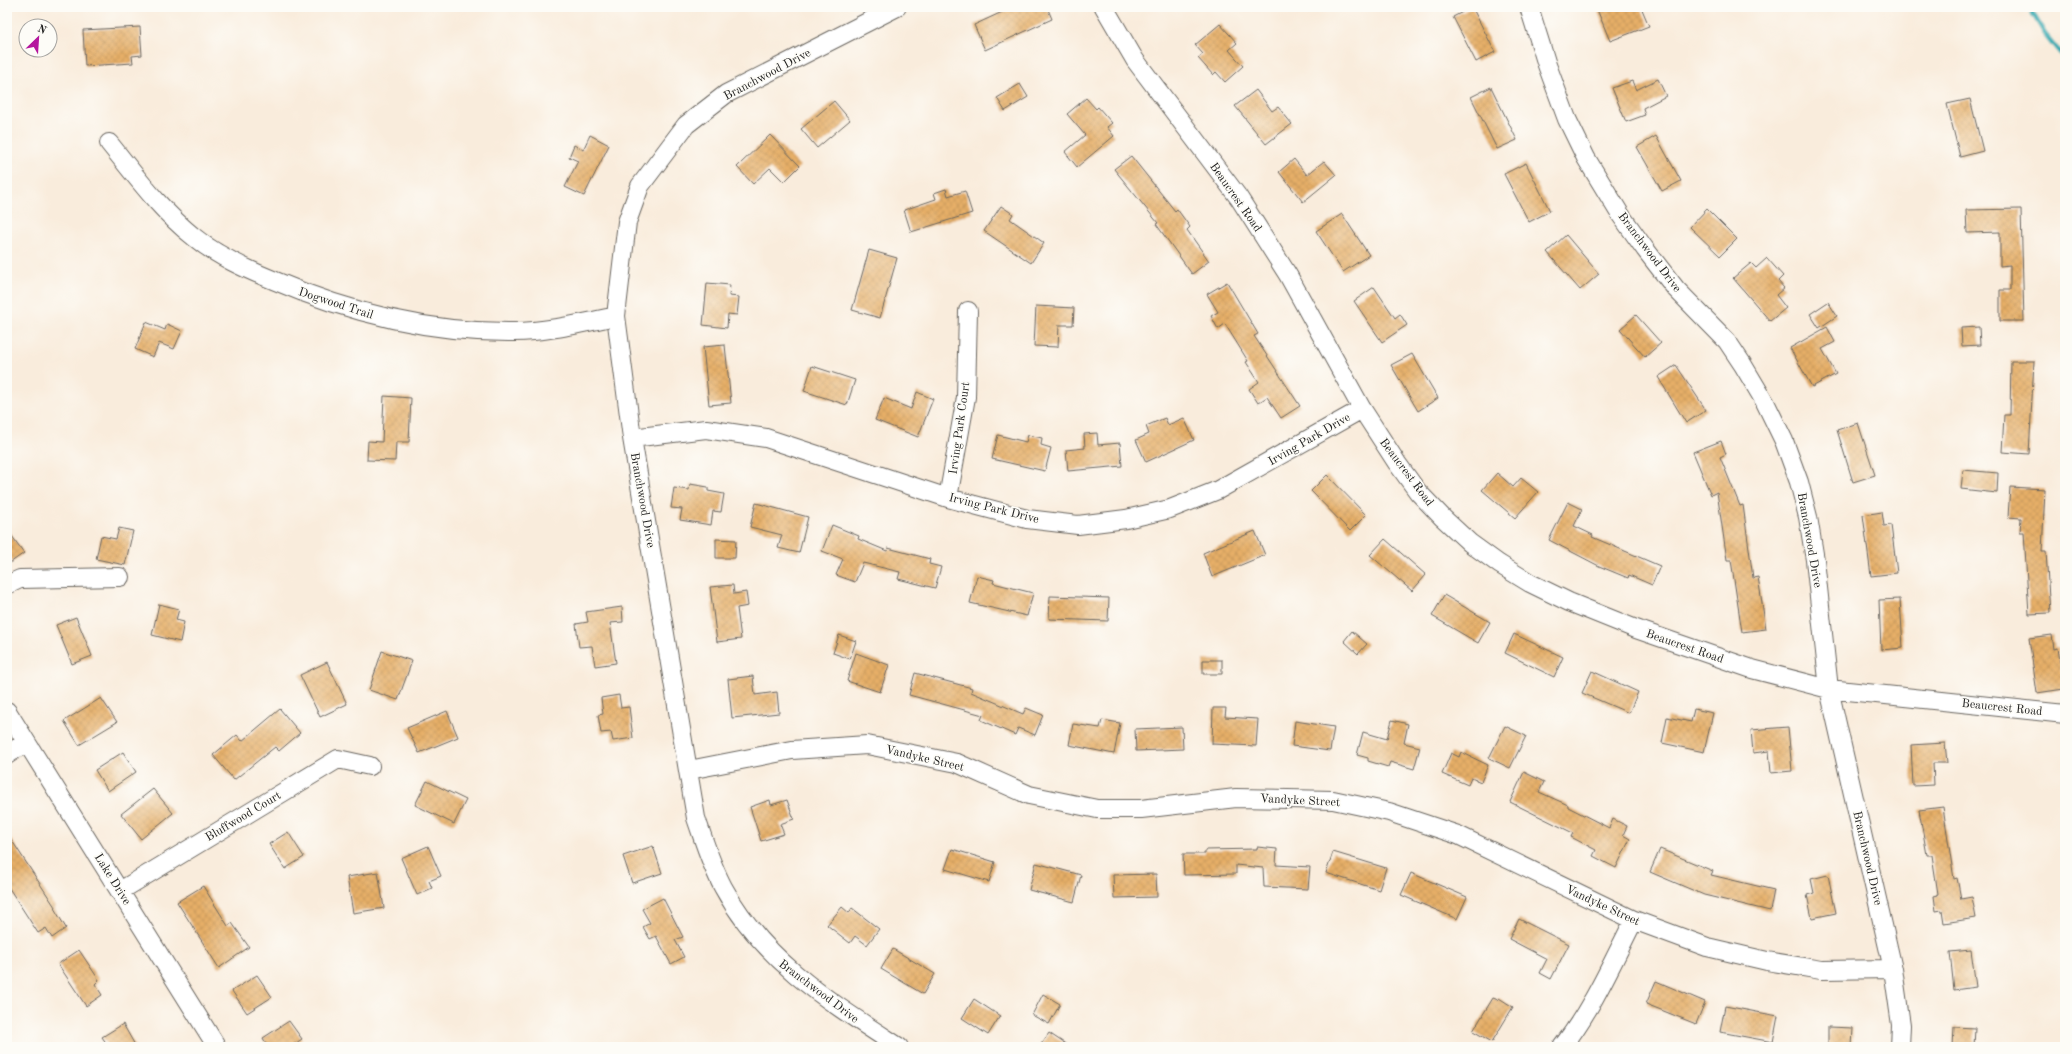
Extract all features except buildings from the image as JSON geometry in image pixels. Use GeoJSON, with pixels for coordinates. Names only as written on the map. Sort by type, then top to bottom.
{"type":"FeatureCollection","features":[{"type":"Feature","properties":{"kind":"street","name":"Branchwood Drive"},"geometry":{"type":"LineString","coordinates":[[897,7],[726,94],[686,125],[640,186],[627,222],[616,316],[632,438],[696,818],[710,860],[733,904],[759,940],[779,961],[801,980],[899,1047]]}},
{"type":"Feature","properties":{"kind":"street","name":"Beaucrest Road"},"geometry":{"type":"LineString","coordinates":[[1104,7],[1135,60],[1243,204],[1288,275],[1362,409],[1418,492],[1470,543],[1499,564],[1530,583],[1569,602],[1636,629],[1752,670],[1829,690],[2065,714]]}},
{"type":"Feature","properties":{"kind":"street","name":"Branchwood Drive"},"geometry":{"type":"LineString","coordinates":[[1529,7],[1547,65],[1567,119],[1586,158],[1620,214],[1645,249],[1676,289],[1727,341],[1735,353],[1765,402],[1784,441],[1799,482],[1808,517],[1815,560],[1829,690],[1893,970],[1901,1025],[1900,1047]]}},
{"type":"Feature","properties":{"kind":"street","name":"Dogwood Trail"},"geometry":{"type":"LineString","coordinates":[[109,143],[173,218],[194,237],[218,253],[250,270],[310,296],[344,308],[429,326],[472,331],[516,332],[552,329],[616,316]]}},
{"type":"Feature","properties":{"kind":"street","name":"Irving Park Court"},"geometry":{"type":"LineString","coordinates":[[948,498],[966,397],[968,311]]}},
{"type":"Feature","properties":{"kind":"street","name":"Irving Park Drive"},"geometry":{"type":"LineString","coordinates":[[632,438],[706,429],[766,438],[948,498],[1027,518],[1078,525],[1126,519],[1170,509],[1218,490],[1362,409]]}},
{"type":"Feature","properties":{"kind":"street"},"geometry":{"type":"LineString","coordinates":[[7,584],[20,579],[120,577]]}},
{"type":"Feature","properties":{"kind":"street","name":"Lake Drive"},"geometry":{"type":"LineString","coordinates":[[7,711],[217,1047]]}},
{"type":"Feature","properties":{"kind":"street"},"geometry":{"type":"LineString","coordinates":[[7,755],[26,742]]}},
{"type":"Feature","properties":{"kind":"street","name":"Vandyke Street"},"geometry":{"type":"LineString","coordinates":[[689,770],[792,750],[867,745],[958,763],[1029,795],[1097,809],[1141,809],[1236,798],[1333,800],[1389,812],[1458,835],[1634,920],[1707,946],[1767,961],[1821,970],[1893,970]]}},
{"type":"Feature","properties":{"kind":"street","name":"Bluffwood Court"},"geometry":{"type":"LineString","coordinates":[[120,891],[338,759],[370,766]]}},
{"type":"Feature","properties":{"kind":"street"},"geometry":{"type":"LineString","coordinates":[[1562,1047],[1572,1034],[1594,998],[1634,920]]}},
{"type":"Feature","properties":{"kind":"waterway"},"geometry":{"type":"LineString","coordinates":[[2029,7],[2045,34],[2065,59]]}}]}
